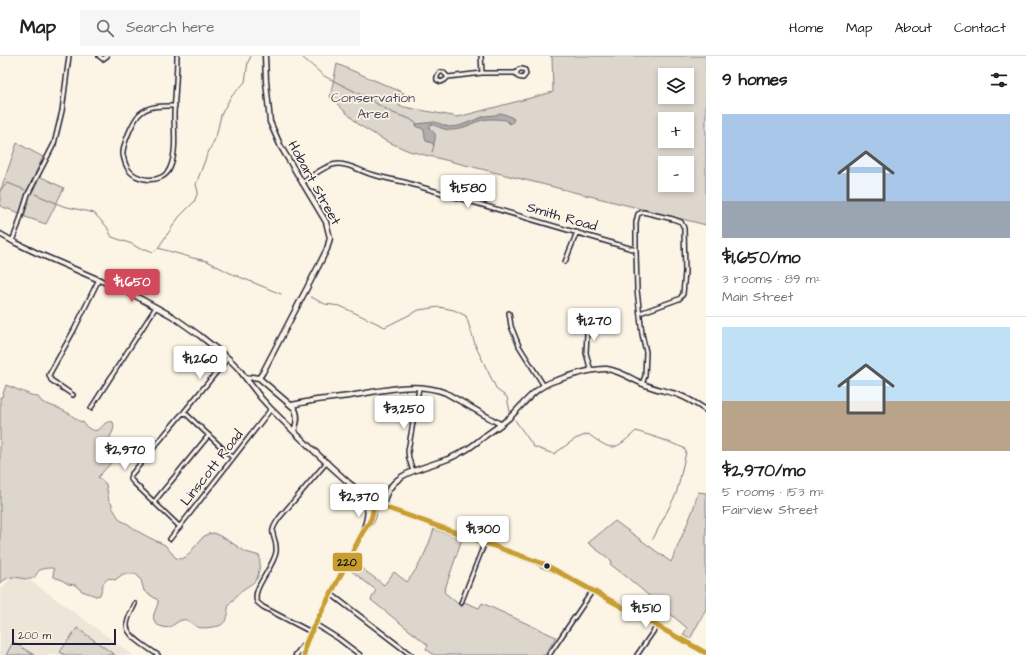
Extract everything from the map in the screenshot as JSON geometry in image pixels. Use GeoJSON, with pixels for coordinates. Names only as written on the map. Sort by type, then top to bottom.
{"type":"FeatureCollection","features":[{"type":"Feature","properties":{"kind":"street"},"geometry":{"type":"LineString","coordinates":[[12,241],[28,194],[54,144],[62,111],[69,56]]}},
{"type":"Feature","properties":{"kind":"street"},"geometry":{"type":"LineString","coordinates":[[99,56],[103,60],[107,56]]}},
{"type":"Feature","properties":{"kind":"street"},"geometry":{"type":"LineString","coordinates":[[175,106],[161,106],[144,110],[138,115],[127,137],[123,155],[127,168],[135,176],[148,180],[159,178],[168,172],[172,161],[173,154],[175,106],[177,56]]}},
{"type":"Feature","properties":{"kind":"street","name":"Hobart Street"},"geometry":{"type":"LineString","coordinates":[[259,378],[317,270],[327,249],[330,238],[326,222],[281,147],[270,122],[265,56]]}},
{"type":"Feature","properties":{"kind":"street"},"geometry":{"type":"LineString","coordinates":[[481,56],[482,74]]}},
{"type":"Feature","properties":{"kind":"street"},"geometry":{"type":"LineString","coordinates":[[448,77],[516,72]]}},
{"type":"Feature","properties":{"kind":"street","name":"Smith Road"},"geometry":{"type":"LineString","coordinates":[[302,183],[324,168],[337,164],[343,164],[372,175],[404,182],[636,250]]}},
{"type":"Feature","properties":{"kind":"street"},"geometry":{"type":"LineString","coordinates":[[640,313],[676,301],[681,297],[685,272],[684,228],[681,222],[673,218],[643,212],[638,214],[636,222],[637,290],[640,313],[646,352],[645,376],[642,384]]}},
{"type":"Feature","properties":{"kind":"street"},"geometry":{"type":"LineString","coordinates":[[565,262],[577,232]]}},
{"type":"Feature","properties":{"kind":"street"},"geometry":{"type":"LineString","coordinates":[[0,234],[40,255],[99,279],[156,307],[199,335],[228,358],[271,409],[370,501],[374,510],[372,518],[364,530]]}},
{"type":"Feature","properties":{"kind":"street"},"geometry":{"type":"LineString","coordinates":[[73,395],[49,377],[99,279]]}},
{"type":"Feature","properties":{"kind":"street"},"geometry":{"type":"LineString","coordinates":[[91,408],[156,307]]}},
{"type":"Feature","properties":{"kind":"street"},"geometry":{"type":"LineString","coordinates":[[509,313],[511,326],[519,346],[544,386]]}},
{"type":"Feature","properties":{"kind":"street"},"geometry":{"type":"LineString","coordinates":[[584,315],[587,334],[586,354],[591,371]]}},
{"type":"Feature","properties":{"kind":"street"},"geometry":{"type":"LineString","coordinates":[[180,527],[131,480],[131,475],[228,358]]}},
{"type":"Feature","properties":{"kind":"street"},"geometry":{"type":"LineString","coordinates":[[383,506],[385,495],[392,485],[401,477],[464,451],[508,419],[538,390],[554,381],[591,371],[603,369],[614,370],[642,384],[694,402],[706,410]]}},
{"type":"Feature","properties":{"kind":"street"},"geometry":{"type":"LineString","coordinates":[[246,379],[252,377],[259,378],[291,405],[297,414],[294,432]]}},
{"type":"Feature","properties":{"kind":"street"},"geometry":{"type":"LineString","coordinates":[[291,405],[392,388],[434,389],[446,393],[500,424]]}},
{"type":"Feature","properties":{"kind":"street"},"geometry":{"type":"LineString","coordinates":[[414,471],[408,451],[419,388]]}},
{"type":"Feature","properties":{"kind":"street","name":"Linscott Road"},"geometry":{"type":"LineString","coordinates":[[170,539],[271,409]]}},
{"type":"Feature","properties":{"kind":"street"},"geometry":{"type":"LineString","coordinates":[[184,412],[233,458]]}},
{"type":"Feature","properties":{"kind":"street"},"geometry":{"type":"LineString","coordinates":[[154,502],[209,435]]}},
{"type":"Feature","properties":{"kind":"street"},"geometry":{"type":"LineString","coordinates":[[311,632],[263,607],[257,602],[255,596],[275,555],[276,547],[272,533],[274,527],[280,517],[327,462]]}},
{"type":"Feature","properties":{"kind":"street"},"geometry":{"type":"LineString","coordinates":[[304,655],[306,643],[311,632],[364,530],[368,518],[367,507],[361,493]]}},
{"type":"Feature","properties":{"kind":"street"},"geometry":{"type":"LineString","coordinates":[[367,507],[373,505],[383,506],[544,564],[706,653]]}},
{"type":"Feature","properties":{"kind":"street"},"geometry":{"type":"LineString","coordinates":[[461,603],[485,542]]}},
{"type":"Feature","properties":{"kind":"street"},"geometry":{"type":"LineString","coordinates":[[549,655],[593,590]]}},
{"type":"Feature","properties":{"kind":"street"},"geometry":{"type":"LineString","coordinates":[[331,594],[411,655]]}},
{"type":"Feature","properties":{"kind":"street"},"geometry":{"type":"LineString","coordinates":[[135,604],[127,622],[127,629],[133,637],[158,655]]}},
{"type":"Feature","properties":{"kind":"street"},"geometry":{"type":"LineString","coordinates":[[316,624],[339,638],[360,655]]}},
{"type":"Feature","properties":{"kind":"street"},"geometry":{"type":"LineString","coordinates":[[637,655],[657,626]]}},
{"type":"Feature","properties":{"kind":"street"},"geometry":{"type":"LineString","coordinates":[[296,655],[306,643]]}},
{"type":"Feature","properties":{"kind":"shaded area"},"geometry":{"type":"Polygon","coordinates":[[[501,113],[514,119],[512,123],[510,124],[506,120],[486,119],[453,130],[444,129],[431,124],[429,128],[435,134],[434,145],[426,141],[424,130],[417,127],[416,124],[435,122],[449,127],[459,126],[485,116],[501,113]]]}},
{"type":"Feature","properties":{"kind":"shaded area"},"geometry":{"type":"Polygon","coordinates":[[[17,571],[133,655],[0,655],[0,590],[17,571]]]}},
{"type":"Feature","properties":{"kind":"green space","name":"Conservation Area"},"geometry":{"type":"Polygon","coordinates":[[[550,56],[706,56],[706,225],[409,151],[386,141],[359,125],[330,97],[337,64],[404,93],[399,106],[458,117],[553,92],[552,57],[550,56]]]}},
{"type":"Feature","properties":{"kind":"green space"},"geometry":{"type":"Polygon","coordinates":[[[17,143],[43,157],[35,174],[64,188],[46,224],[0,206],[0,192],[17,143]]]}},
{"type":"Feature","properties":{"kind":"green space"},"geometry":{"type":"Polygon","coordinates":[[[6,385],[38,397],[42,402],[60,409],[83,422],[90,429],[97,430],[106,423],[113,422],[114,429],[108,441],[109,457],[112,462],[98,477],[106,484],[109,501],[120,520],[148,537],[165,545],[176,558],[182,559],[187,556],[203,537],[214,533],[246,552],[260,556],[260,565],[256,580],[245,588],[231,603],[228,608],[228,614],[225,622],[219,626],[205,628],[200,628],[184,620],[179,621],[167,628],[157,625],[154,619],[154,614],[158,600],[144,591],[141,580],[135,574],[123,574],[115,580],[109,578],[103,583],[100,595],[96,596],[82,591],[75,585],[68,584],[56,578],[53,576],[54,569],[52,568],[41,569],[34,578],[31,579],[10,577],[0,583],[0,397],[2,397],[6,385]]]}},
{"type":"Feature","properties":{"kind":"green space"},"geometry":{"type":"Polygon","coordinates":[[[698,492],[706,493],[706,609],[690,639],[683,635],[687,628],[610,564],[612,561],[588,543],[615,521],[671,562],[693,510],[698,492]]]}},
{"type":"Feature","properties":{"kind":"green space"},"geometry":{"type":"Polygon","coordinates":[[[434,529],[462,539],[444,592],[462,607],[464,602],[479,608],[482,603],[556,637],[545,655],[434,655],[426,649],[428,645],[371,600],[376,590],[349,569],[352,561],[384,585],[394,572],[407,582],[423,557],[434,529]]]}},
{"type":"Feature","properties":{"kind":"green space"},"geometry":{"type":"Polygon","coordinates":[[[77,628],[115,655],[65,655],[60,652],[77,628]]]}},
{"type":"Feature","properties":{"kind":"green space"},"geometry":{"type":"Polygon","coordinates":[[[13,642],[34,655],[6,655],[13,642]]]}},
{"type":"Feature","properties":{"kind":"waterway"},"geometry":{"type":"LineString","coordinates":[[158,248],[179,217],[194,202],[198,192],[196,184],[207,155],[216,137],[221,115],[230,98],[245,82],[248,62],[251,56]]}},
{"type":"Feature","properties":{"kind":"waterway"},"geometry":{"type":"LineString","coordinates":[[301,56],[324,76],[393,113],[410,119],[417,124]]}},
{"type":"Feature","properties":{"kind":"waterway"},"geometry":{"type":"LineString","coordinates":[[432,152],[433,145]]}},
{"type":"Feature","properties":{"kind":"waterway"},"geometry":{"type":"LineString","coordinates":[[0,190],[8,183],[25,190]]}},
{"type":"Feature","properties":{"kind":"waterway"},"geometry":{"type":"LineString","coordinates":[[35,194],[63,206],[94,213],[107,227],[112,237],[132,244],[140,249],[146,249],[153,252],[158,248],[207,261],[230,273],[281,294]]}},
{"type":"Feature","properties":{"kind":"waterway"},"geometry":{"type":"LineString","coordinates":[[311,297],[325,304],[340,306],[385,327],[419,310],[439,307],[454,310],[466,316],[476,347],[497,390],[507,397],[510,412]]}},
{"type":"Feature","properties":{"kind":"waterway"},"geometry":{"type":"LineString","coordinates":[[515,420],[534,447],[554,454],[575,439],[588,434],[602,444],[614,447],[628,439],[636,431],[684,448],[686,452],[676,494],[653,539]]}},
{"type":"Feature","properties":{"kind":"transit line","name":"220"},"geometry":{"type":"LineString","coordinates":[[304,655],[306,643],[311,632],[370,521],[373,512],[373,505],[387,508],[544,564],[706,653]]}}]}
